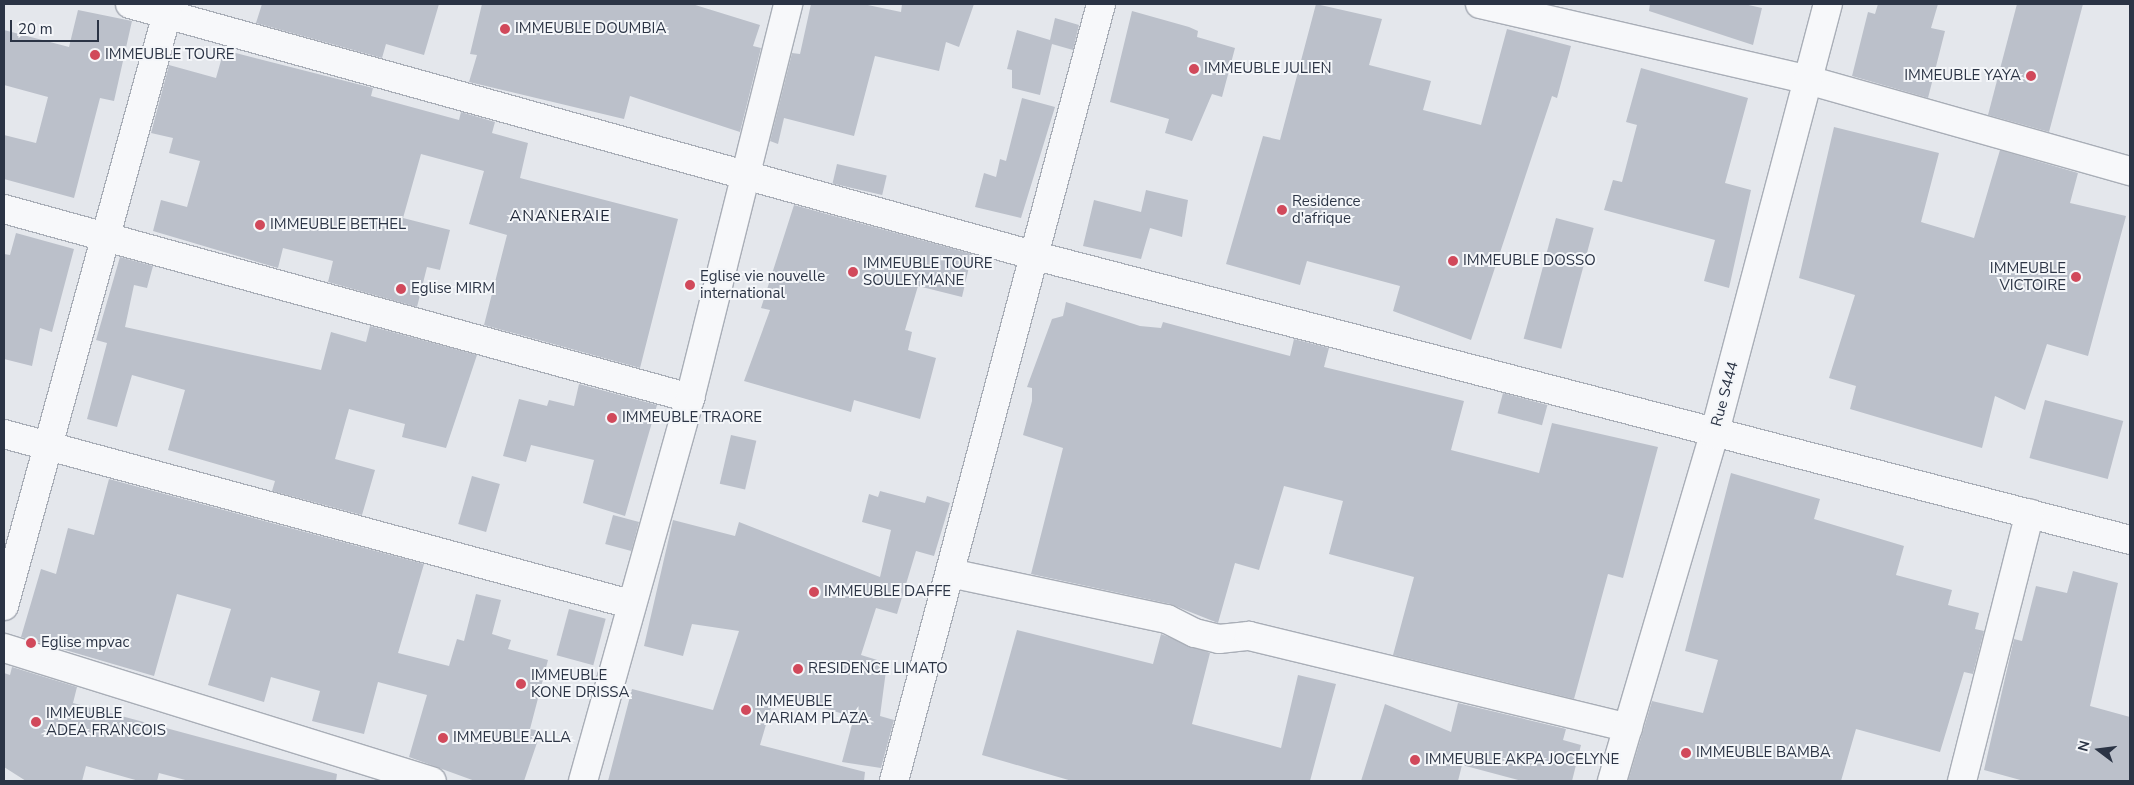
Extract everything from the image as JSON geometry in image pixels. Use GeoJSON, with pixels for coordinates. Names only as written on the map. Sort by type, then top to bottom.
{"type":"FeatureCollection","features":[{"type":"Feature","properties":{"kind":"street"},"geometry":{"type":"LineString","coordinates":[[130,4],[748,178],[1036,256],[1714,435],[2030,513],[2130,540]]}},
{"type":"Feature","properties":{"kind":"street"},"geometry":{"type":"LineString","coordinates":[[583,781],[630,604],[690,398],[748,178],[788,4]]}},
{"type":"Feature","properties":{"kind":"street"},"geometry":{"type":"LineString","coordinates":[[894,781],[1036,256],[1101,4]]}},
{"type":"Feature","properties":{"kind":"street"},"geometry":{"type":"LineString","coordinates":[[1480,4],[1554,12],[1808,80],[2130,171]]}},
{"type":"Feature","properties":{"kind":"street","name":"Rue S444"},"geometry":{"type":"LineString","coordinates":[[1612,781],[1714,435],[1828,4]]}},
{"type":"Feature","properties":{"kind":"street"},"geometry":{"type":"LineString","coordinates":[[4,606],[44,445],[106,235],[166,14]]}},
{"type":"Feature","properties":{"kind":"street"},"geometry":{"type":"LineString","coordinates":[[4,209],[106,235],[690,398]]}},
{"type":"Feature","properties":{"kind":"street"},"geometry":{"type":"LineString","coordinates":[[4,434],[630,604]]}},
{"type":"Feature","properties":{"kind":"street"},"geometry":{"type":"LineString","coordinates":[[1962,781],[2030,513]]}},
{"type":"Feature","properties":{"kind":"street"},"geometry":{"type":"LineString","coordinates":[[950,573],[1167,619],[1195,633],[1219,639],[1249,636],[1628,728]]}},
{"type":"Feature","properties":{"kind":"street"},"geometry":{"type":"LineString","coordinates":[[4,648],[432,781]]}},
{"type":"Feature","properties":{"kind":"building"},"geometry":{"type":"Polygon","coordinates":[[[262,4],[439,4],[424,55],[386,44],[382,58],[256,23],[262,4]]]}},
{"type":"Feature","properties":{"kind":"building"},"geometry":{"type":"Polygon","coordinates":[[[482,4],[692,4],[760,25],[753,46],[761,48],[740,132],[630,96],[624,119],[469,82],[477,55],[470,54],[482,4]]]}},
{"type":"Feature","properties":{"kind":"building"},"geometry":{"type":"Polygon","coordinates":[[[811,4],[863,4],[901,12],[902,4],[974,4],[959,47],[946,42],[939,71],[875,56],[854,136],[784,118],[778,144],[770,141],[792,53],[800,54],[811,4]]]}},
{"type":"Feature","properties":{"kind":"building"},"geometry":{"type":"Polygon","coordinates":[[[1316,4],[1382,19],[1369,65],[1431,81],[1423,110],[1481,125],[1507,29],[1571,46],[1557,98],[1552,96],[1471,340],[1393,311],[1400,286],[1307,261],[1300,285],[1226,264],[1263,136],[1280,140],[1316,4]]]}},
{"type":"Feature","properties":{"kind":"building"},"geometry":{"type":"Polygon","coordinates":[[[1650,4],[1744,4],[1762,8],[1753,45],[1649,11],[1650,4]]]}},
{"type":"Feature","properties":{"kind":"building"},"geometry":{"type":"Polygon","coordinates":[[[1878,4],[1938,4],[1931,28],[1945,31],[1928,98],[1852,76],[1868,12],[1875,14],[1878,4]]]}},
{"type":"Feature","properties":{"kind":"building","name":"IMMEUBLE YAYA"},"geometry":{"type":"Polygon","coordinates":[[[2017,4],[2083,4],[2049,132],[1988,115],[2017,4]]]}},
{"type":"Feature","properties":{"kind":"building"},"geometry":{"type":"Polygon","coordinates":[[[78,10],[132,21],[114,101],[100,98],[74,198],[4,179],[4,135],[36,143],[48,97],[4,85],[4,30],[69,47],[78,10]]]}},
{"type":"Feature","properties":{"kind":"building"},"geometry":{"type":"Polygon","coordinates":[[[1132,11],[1189,27],[1198,31],[1197,37],[1235,48],[1222,97],[1212,94],[1192,141],[1165,133],[1169,119],[1110,102],[1132,11]]]}},
{"type":"Feature","properties":{"kind":"building"},"geometry":{"type":"Polygon","coordinates":[[[1055,18],[1079,25],[1073,50],[1052,44],[1040,95],[1012,88],[1012,70],[1007,69],[1017,30],[1050,40],[1055,18]]]}},
{"type":"Feature","properties":{"kind":"building"},"geometry":{"type":"Polygon","coordinates":[[[224,50],[373,88],[371,96],[459,120],[461,112],[495,122],[492,133],[528,143],[520,178],[678,219],[640,368],[484,325],[507,235],[469,224],[484,171],[421,154],[403,218],[450,230],[440,270],[427,267],[417,307],[328,282],[333,261],[283,248],[278,268],[153,231],[161,200],[187,207],[200,161],[169,153],[173,138],[151,133],[169,65],[216,78],[224,50]]]}},
{"type":"Feature","properties":{"kind":"building"},"geometry":{"type":"Polygon","coordinates":[[[1641,68],[1748,98],[1725,183],[1751,190],[1729,288],[1704,281],[1715,240],[1604,210],[1613,180],[1622,182],[1637,125],[1626,122],[1641,68]]]}},
{"type":"Feature","properties":{"kind":"building"},"geometry":{"type":"Polygon","coordinates":[[[1022,98],[1055,107],[1021,218],[975,207],[984,173],[996,177],[1000,159],[1006,161],[1022,98]]]}},
{"type":"Feature","properties":{"kind":"building"},"geometry":{"type":"Polygon","coordinates":[[[1834,127],[1939,153],[1921,222],[1974,238],[2000,150],[2078,173],[2070,203],[2126,216],[2088,356],[2047,344],[2025,410],[1995,396],[1982,448],[1850,409],[1856,386],[1829,378],[1855,295],[1799,278],[1834,127]]]}},
{"type":"Feature","properties":{"kind":"building"},"geometry":{"type":"Polygon","coordinates":[[[837,164],[887,175],[882,195],[833,183],[837,164]]]}},
{"type":"Feature","properties":{"kind":"building"},"geometry":{"type":"Polygon","coordinates":[[[1146,190],[1188,200],[1182,237],[1150,228],[1141,259],[1083,246],[1094,200],[1141,212],[1146,190]]]}},
{"type":"Feature","properties":{"kind":"building"},"geometry":{"type":"Polygon","coordinates":[[[794,205],[972,254],[962,297],[918,286],[905,330],[912,332],[908,350],[936,358],[920,419],[854,400],[851,412],[744,381],[770,310],[761,308],[794,205]]]}},
{"type":"Feature","properties":{"kind":"building"},"geometry":{"type":"Polygon","coordinates":[[[1556,218],[1594,228],[1561,349],[1524,339],[1556,218]]]}},
{"type":"Feature","properties":{"kind":"building"},"geometry":{"type":"Polygon","coordinates":[[[16,233],[74,249],[52,332],[40,328],[32,366],[4,359],[4,254],[10,255],[16,233]]]}},
{"type":"Feature","properties":{"kind":"building"},"geometry":{"type":"Polygon","coordinates":[[[120,257],[153,266],[147,288],[134,285],[125,327],[321,370],[331,332],[366,342],[370,326],[477,355],[446,448],[402,437],[405,424],[349,409],[335,459],[375,470],[362,515],[272,491],[275,481],[168,450],[185,390],[132,375],[117,427],[87,419],[107,343],[96,340],[120,257]]]}},
{"type":"Feature","properties":{"kind":"building"},"geometry":{"type":"Polygon","coordinates":[[[1066,302],[1140,326],[1161,328],[1163,322],[1290,356],[1294,339],[1329,348],[1324,367],[1464,401],[1451,450],[1539,473],[1552,423],[1658,447],[1623,578],[1608,574],[1574,699],[1393,655],[1414,577],[1329,554],[1343,501],[1284,486],[1259,570],[1235,563],[1218,623],[1170,604],[1031,574],[1063,448],[1023,435],[1032,401],[1032,388],[1027,387],[1052,319],[1063,316],[1066,302]]]}},
{"type":"Feature","properties":{"kind":"building"},"geometry":{"type":"Polygon","coordinates":[[[579,384],[657,405],[625,516],[583,503],[594,460],[531,445],[526,462],[503,456],[519,399],[547,406],[549,400],[574,406],[579,384]]]}},
{"type":"Feature","properties":{"kind":"building"},"geometry":{"type":"Polygon","coordinates":[[[1503,393],[1547,405],[1542,425],[1498,413],[1503,393]]]}},
{"type":"Feature","properties":{"kind":"building"},"geometry":{"type":"Polygon","coordinates":[[[2045,400],[2123,421],[2108,479],[2029,458],[2045,400]]]}},
{"type":"Feature","properties":{"kind":"building"},"geometry":{"type":"Polygon","coordinates":[[[731,435],[756,441],[745,490],[720,484],[731,435]]]}},
{"type":"Feature","properties":{"kind":"building"},"geometry":{"type":"Polygon","coordinates":[[[1731,473],[1820,499],[1814,519],[1904,546],[1896,575],[1952,590],[1948,605],[1979,613],[1975,629],[1984,631],[1973,674],[1964,672],[1940,752],[1856,729],[1841,781],[1628,781],[1652,701],[1703,713],[1718,660],[1685,651],[1731,473]]]}},
{"type":"Feature","properties":{"kind":"building"},"geometry":{"type":"Polygon","coordinates":[[[472,476],[500,484],[486,532],[458,524],[472,476]]]}},
{"type":"Feature","properties":{"kind":"building"},"geometry":{"type":"Polygon","coordinates":[[[109,479],[424,564],[398,653],[449,666],[457,639],[464,641],[476,594],[501,600],[492,634],[511,640],[508,649],[548,660],[530,729],[541,731],[524,781],[475,781],[409,757],[427,695],[378,682],[364,734],[312,721],[320,691],[271,677],[264,702],[208,685],[231,609],[177,594],[154,676],[21,637],[41,569],[56,574],[68,528],[94,535],[109,479]]]}},
{"type":"Feature","properties":{"kind":"building"},"geometry":{"type":"Polygon","coordinates":[[[880,491],[925,503],[927,496],[950,503],[934,556],[916,551],[897,614],[876,608],[861,655],[887,663],[880,716],[894,720],[881,768],[842,762],[854,717],[775,694],[760,745],[865,772],[864,781],[608,781],[632,689],[713,710],[739,631],[692,624],[683,656],[644,646],[673,520],[735,536],[739,522],[880,577],[891,530],[862,522],[869,494],[878,497],[880,491]]]}},
{"type":"Feature","properties":{"kind":"building"},"geometry":{"type":"Polygon","coordinates":[[[613,515],[639,522],[631,551],[605,544],[613,515]]]}},
{"type":"Feature","properties":{"kind":"building"},"geometry":{"type":"Polygon","coordinates":[[[2073,571],[2118,583],[2090,706],[2130,717],[2130,781],[2024,781],[1984,770],[2014,639],[2022,641],[2036,586],[2067,593],[2073,571]]]}},
{"type":"Feature","properties":{"kind":"building"},"geometry":{"type":"Polygon","coordinates":[[[569,609],[606,619],[593,665],[557,655],[569,609]]]}},
{"type":"Feature","properties":{"kind":"building"},"geometry":{"type":"Polygon","coordinates":[[[1017,630],[1153,664],[1161,634],[1210,653],[1192,724],[1281,748],[1298,675],[1336,684],[1310,781],[1072,781],[982,755],[1017,630]]]}},
{"type":"Feature","properties":{"kind":"building"},"geometry":{"type":"Polygon","coordinates":[[[12,667],[77,687],[73,703],[337,774],[336,781],[189,781],[159,773],[157,781],[139,781],[86,766],[82,781],[26,781],[4,767],[4,673],[10,675],[12,667]]]}},
{"type":"Feature","properties":{"kind":"building"},"geometry":{"type":"Polygon","coordinates":[[[1458,703],[1566,729],[1563,740],[1581,745],[1572,781],[1522,781],[1462,765],[1458,781],[1361,781],[1385,704],[1451,732],[1458,703]]]}},
{"type":"Feature","properties":{"kind":"place","name":"IMMEUBLE DOUMBIA"},"geometry":{"type":"Point","coordinates":[505,29]}},
{"type":"Feature","properties":{"kind":"place","name":"IMMEUBLE TOURE"},"geometry":{"type":"Point","coordinates":[95,55]}},
{"type":"Feature","properties":{"kind":"place","name":"IMMEUBLE JULIEN"},"geometry":{"type":"Point","coordinates":[1194,69]}},
{"type":"Feature","properties":{"kind":"place","name":"IMMEUBLE YAYA"},"geometry":{"type":"Point","coordinates":[2031,76]}},
{"type":"Feature","properties":{"kind":"place","name":"Residence d'afrique"},"geometry":{"type":"Point","coordinates":[1282,210]}},
{"type":"Feature","properties":{"kind":"place","name":"IMMEUBLE BETHEL"},"geometry":{"type":"Point","coordinates":[260,225]}},
{"type":"Feature","properties":{"kind":"place","name":"IMMEUBLE DOSSO"},"geometry":{"type":"Point","coordinates":[1453,261]}},
{"type":"Feature","properties":{"kind":"place","name":"IMMEUBLE TOURE SOULEYMANE"},"geometry":{"type":"Point","coordinates":[853,272]}},
{"type":"Feature","properties":{"kind":"place","name":"IMMEUBLE VICTOIRE"},"geometry":{"type":"Point","coordinates":[2076,277]}},
{"type":"Feature","properties":{"kind":"place","name":"Eglise vie nouvelle international"},"geometry":{"type":"Point","coordinates":[690,285]}},
{"type":"Feature","properties":{"kind":"place","name":"Eglise MIRM"},"geometry":{"type":"Point","coordinates":[401,289]}},
{"type":"Feature","properties":{"kind":"place","name":"IMMEUBLE TRAORE"},"geometry":{"type":"Point","coordinates":[612,418]}},
{"type":"Feature","properties":{"kind":"place","name":"IMMEUBLE DAFFE"},"geometry":{"type":"Point","coordinates":[814,592]}},
{"type":"Feature","properties":{"kind":"place","name":"Eglise mpvac"},"geometry":{"type":"Point","coordinates":[31,643]}},
{"type":"Feature","properties":{"kind":"place","name":"RESIDENCE LIMATO"},"geometry":{"type":"Point","coordinates":[798,669]}},
{"type":"Feature","properties":{"kind":"place","name":"IMMEUBLE KONE DRISSA"},"geometry":{"type":"Point","coordinates":[521,684]}},
{"type":"Feature","properties":{"kind":"place","name":"IMMEUBLE MARIAM PLAZA"},"geometry":{"type":"Point","coordinates":[746,710]}},
{"type":"Feature","properties":{"kind":"place","name":"IMMEUBLE ADEA FRANCOIS"},"geometry":{"type":"Point","coordinates":[36,722]}},
{"type":"Feature","properties":{"kind":"place","name":"IMMEUBLE ALLA"},"geometry":{"type":"Point","coordinates":[443,738]}},
{"type":"Feature","properties":{"kind":"place","name":"IMMEUBLE BAMBA"},"geometry":{"type":"Point","coordinates":[1686,753]}},
{"type":"Feature","properties":{"kind":"place","name":"IMMEUBLE AKPA JOCELYNE"},"geometry":{"type":"Point","coordinates":[1415,760]}},
{"type":"Feature","properties":{"kind":"district","name":"ANANERAIE"},"geometry":{"type":"Point","coordinates":[560,216]}}]}
